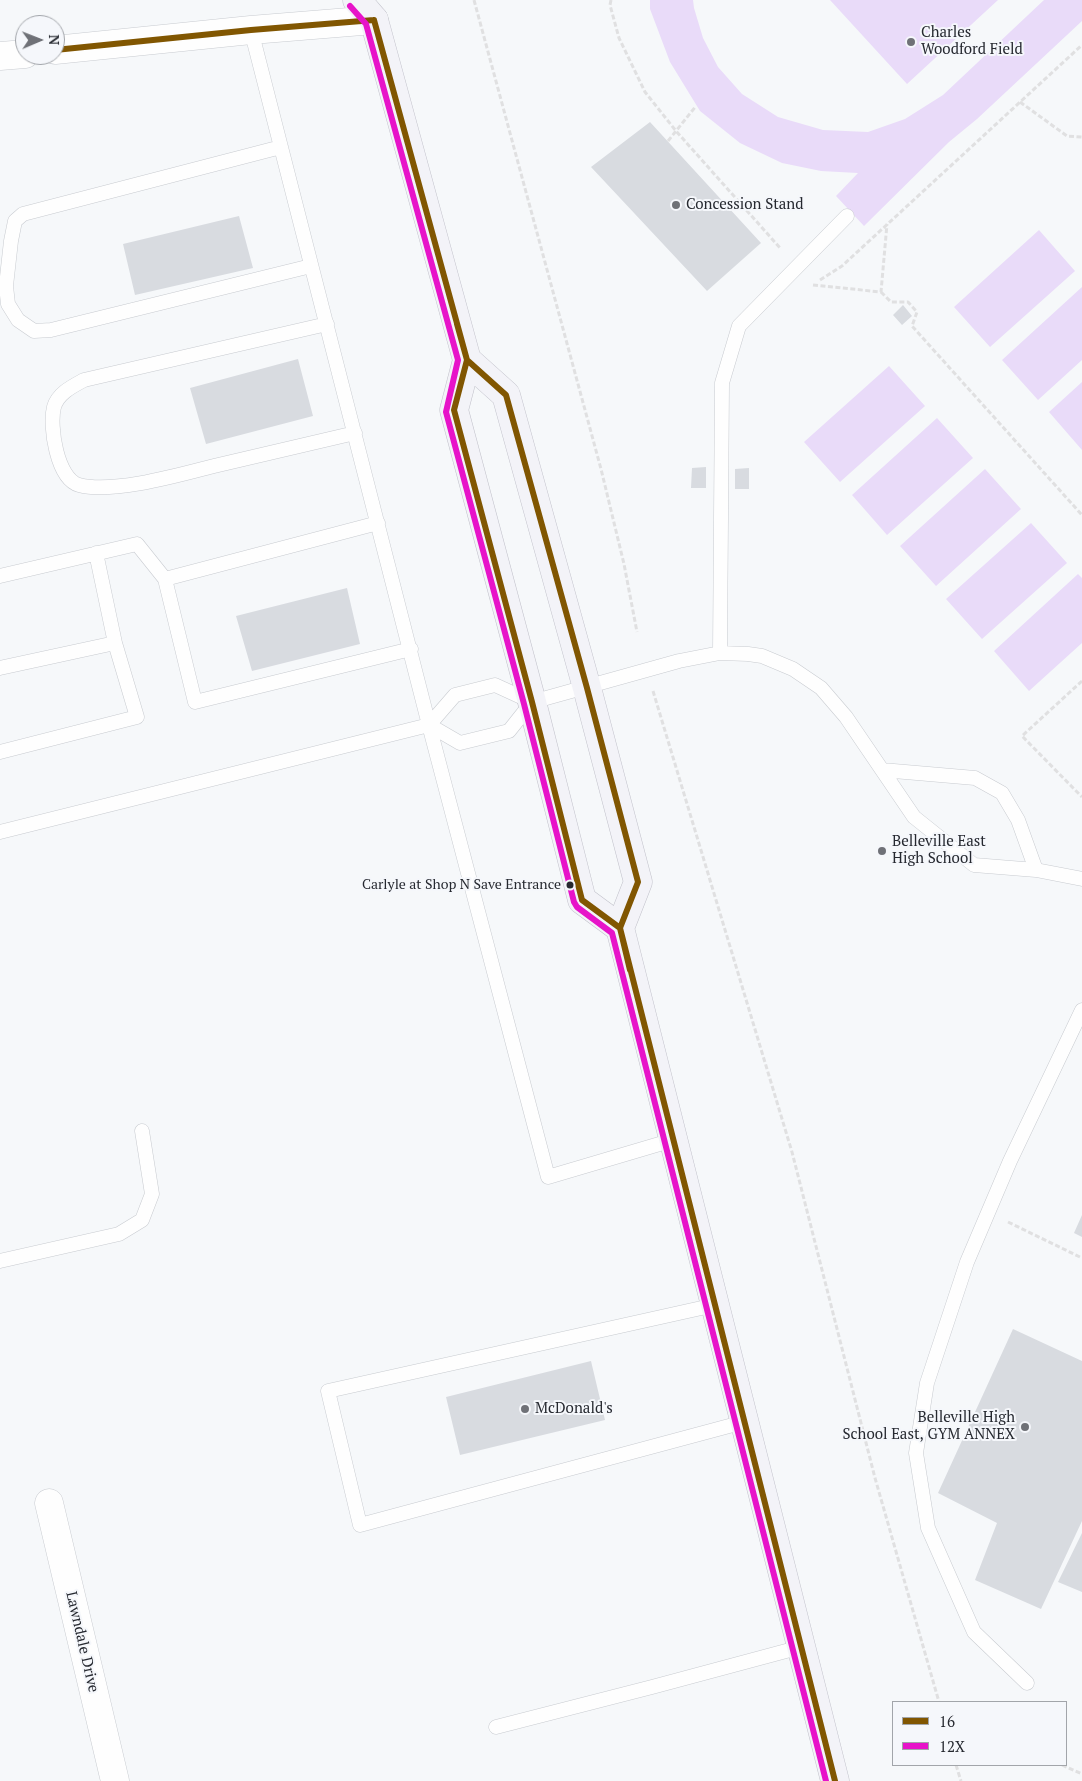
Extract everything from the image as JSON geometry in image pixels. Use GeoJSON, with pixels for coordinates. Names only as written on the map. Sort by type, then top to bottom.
{"type":"FeatureCollection","features":[{"type":"Feature","properties":{"kind":"main road"},"geometry":{"type":"LineString","coordinates":[[370,7],[467,360],[454,410],[532,702],[582,900],[620,928]]}},
{"type":"Feature","properties":{"kind":"main road"},"geometry":{"type":"LineString","coordinates":[[467,360],[506,395],[587,688],[638,882],[620,928],[835,1781]]}},
{"type":"Feature","properties":{"kind":"street"},"geometry":{"type":"LineString","coordinates":[[65,49],[251,30],[370,7]]}},
{"type":"Feature","properties":{"kind":"street"},"geometry":{"type":"LineString","coordinates":[[0,56],[15,55]]}},
{"type":"Feature","properties":{"kind":"street","name":"Lawndale Drive"},"geometry":{"type":"LineString","coordinates":[[49,1504],[115,1781]]}},
{"type":"Feature","properties":{"kind":"lane"},"geometry":{"type":"LineString","coordinates":[[251,30],[429,725],[548,1177],[673,1140]]}},
{"type":"Feature","properties":{"kind":"lane"},"geometry":{"type":"LineString","coordinates":[[281,148],[23,214],[15,221],[11,242],[6,286],[8,304],[18,320],[34,331],[51,330],[311,266]]}},
{"type":"Feature","properties":{"kind":"lane"},"geometry":{"type":"LineString","coordinates":[[720,653],[722,383],[739,326],[847,216]]}},
{"type":"Feature","properties":{"kind":"lane"},"geometry":{"type":"LineString","coordinates":[[327,324],[84,380],[66,389],[54,406],[52,433],[62,470],[77,485],[100,487],[145,483],[355,433]]}},
{"type":"Feature","properties":{"kind":"lane"},"geometry":{"type":"LineString","coordinates":[[165,579],[378,523]]}},
{"type":"Feature","properties":{"kind":"lane"},"geometry":{"type":"LineString","coordinates":[[0,576],[137,544],[165,579],[195,702],[411,649]]}},
{"type":"Feature","properties":{"kind":"lane"},"geometry":{"type":"LineString","coordinates":[[0,752],[137,717],[114,642],[96,553]]}},
{"type":"Feature","properties":{"kind":"lane"},"geometry":{"type":"LineString","coordinates":[[0,668],[114,642]]}},
{"type":"Feature","properties":{"kind":"lane"},"geometry":{"type":"LineString","coordinates":[[429,725],[460,743],[509,731],[532,702],[587,688],[648,669],[720,653],[762,656],[793,669],[815,683],[833,700],[914,817],[974,865],[1036,870],[1082,879]]}},
{"type":"Feature","properties":{"kind":"lane"},"geometry":{"type":"LineString","coordinates":[[0,832],[429,725],[455,695],[495,684],[532,702]]}},
{"type":"Feature","properties":{"kind":"lane"},"geometry":{"type":"LineString","coordinates":[[882,770],[975,778],[1002,793],[1018,820],[1036,870]]}},
{"type":"Feature","properties":{"kind":"lane"},"geometry":{"type":"LineString","coordinates":[[1027,1683],[974,1632],[928,1528],[916,1453],[927,1383],[967,1262],[988,1212],[1082,1010]]}},
{"type":"Feature","properties":{"kind":"lane"},"geometry":{"type":"LineString","coordinates":[[0,1261],[119,1234],[142,1220],[152,1194],[142,1131]]}},
{"type":"Feature","properties":{"kind":"lane"},"geometry":{"type":"LineString","coordinates":[[715,1305],[328,1391],[360,1525],[744,1422]]}},
{"type":"Feature","properties":{"kind":"lane"},"geometry":{"type":"LineString","coordinates":[[496,1727],[652,1688],[801,1647]]}},
{"type":"Feature","properties":{"kind":"path"},"geometry":{"type":"LineString","coordinates":[[474,0],[601,469],[624,564],[637,632]]}},
{"type":"Feature","properties":{"kind":"path"},"geometry":{"type":"LineString","coordinates":[[611,0],[610,5],[620,38],[646,92],[676,131],[797,267],[813,284],[881,292],[891,302],[908,302],[917,312],[912,326],[1082,515]]}},
{"type":"Feature","properties":{"kind":"path"},"geometry":{"type":"LineString","coordinates":[[813,284],[842,266],[1082,44]]}},
{"type":"Feature","properties":{"kind":"path"},"geometry":{"type":"LineString","coordinates":[[1020,102],[1067,136],[1082,137]]}},
{"type":"Feature","properties":{"kind":"path"},"geometry":{"type":"LineString","coordinates":[[668,141],[696,106]]}},
{"type":"Feature","properties":{"kind":"path"},"geometry":{"type":"LineString","coordinates":[[881,292],[887,224]]}},
{"type":"Feature","properties":{"kind":"path"},"geometry":{"type":"LineString","coordinates":[[1082,681],[1022,736],[1082,797]]}},
{"type":"Feature","properties":{"kind":"path"},"geometry":{"type":"LineString","coordinates":[[653,690],[792,1152],[875,1478],[939,1701]]}},
{"type":"Feature","properties":{"kind":"path"},"geometry":{"type":"LineString","coordinates":[[988,1212],[1082,1258]]}},
{"type":"Feature","properties":{"kind":"path"},"geometry":{"type":"LineString","coordinates":[[956,1766],[961,1781]]}},
{"type":"Feature","properties":{"kind":"path"},"geometry":{"type":"LineString","coordinates":[[1064,1766],[1082,1774]]}},
{"type":"Feature","properties":{"kind":"shaded area"},"geometry":{"type":"Polygon","coordinates":[[[650,0],[693,0],[703,38],[718,67],[742,94],[778,117],[823,130],[868,132],[905,119],[943,95],[1044,0],[1082,0],[1082,21],[977,119],[949,142],[864,226],[836,196],[858,173],[821,171],[782,163],[740,143],[700,111],[670,62],[650,9],[650,0]]]}},
{"type":"Feature","properties":{"kind":"shaded area","name":"Charles Woodford Field"},"geometry":{"type":"Polygon","coordinates":[[[830,0],[998,0],[907,84],[830,0]]]}},
{"type":"Feature","properties":{"kind":"shaded area"},"geometry":{"type":"Polygon","coordinates":[[[1039,230],[1075,271],[990,347],[954,307],[1039,230]]]}},
{"type":"Feature","properties":{"kind":"shaded area"},"geometry":{"type":"Polygon","coordinates":[[[1082,287],[1082,360],[1038,400],[1002,360],[1082,287]]]}},
{"type":"Feature","properties":{"kind":"shaded area"},"geometry":{"type":"Polygon","coordinates":[[[889,366],[925,406],[840,482],[804,442],[889,366]]]}},
{"type":"Feature","properties":{"kind":"shaded area"},"geometry":{"type":"Polygon","coordinates":[[[1082,382],[1082,450],[1049,412],[1082,382]]]}},
{"type":"Feature","properties":{"kind":"shaded area"},"geometry":{"type":"Polygon","coordinates":[[[937,418],[973,458],[887,535],[852,495],[937,418]]]}},
{"type":"Feature","properties":{"kind":"shaded area"},"geometry":{"type":"Polygon","coordinates":[[[985,469],[1021,509],[936,586],[900,546],[985,469]]]}},
{"type":"Feature","properties":{"kind":"shaded area"},"geometry":{"type":"Polygon","coordinates":[[[1031,523],[1067,563],[982,639],[946,599],[1031,523]]]}},
{"type":"Feature","properties":{"kind":"shaded area"},"geometry":{"type":"Polygon","coordinates":[[[1078,574],[1082,578],[1082,643],[1029,691],[994,651],[1078,574]]]}},
{"type":"Feature","properties":{"kind":"building","name":"Concession Stand"},"geometry":{"type":"Polygon","coordinates":[[[650,122],[761,243],[707,291],[591,167],[650,122]]]}},
{"type":"Feature","properties":{"kind":"building"},"geometry":{"type":"Polygon","coordinates":[[[239,216],[253,268],[135,295],[123,244],[239,216]]]}},
{"type":"Feature","properties":{"kind":"building"},"geometry":{"type":"Polygon","coordinates":[[[903,305],[912,316],[902,325],[893,315],[903,305]]]}},
{"type":"Feature","properties":{"kind":"building"},"geometry":{"type":"Polygon","coordinates":[[[298,359],[313,416],[206,444],[190,388],[298,359]]]}},
{"type":"Feature","properties":{"kind":"building"},"geometry":{"type":"Polygon","coordinates":[[[706,467],[706,488],[691,488],[692,468],[706,467]]]}},
{"type":"Feature","properties":{"kind":"building"},"geometry":{"type":"Polygon","coordinates":[[[749,468],[749,489],[735,489],[735,469],[749,468]]]}},
{"type":"Feature","properties":{"kind":"building"},"geometry":{"type":"Polygon","coordinates":[[[347,588],[360,644],[252,671],[236,616],[347,588]]]}},
{"type":"Feature","properties":{"kind":"building"},"geometry":{"type":"Polygon","coordinates":[[[1082,1215],[1082,1237],[1074,1233],[1082,1215]]]}},
{"type":"Feature","properties":{"kind":"building","name":"Belleville High School East, GYM ANNEX"},"geometry":{"type":"Polygon","coordinates":[[[1013,1329],[1082,1361],[1082,1521],[1041,1609],[975,1580],[997,1523],[938,1493],[1013,1329]]]}},
{"type":"Feature","properties":{"kind":"building","name":"McDonald's"},"geometry":{"type":"Polygon","coordinates":[[[591,1361],[605,1420],[460,1455],[446,1397],[591,1361]]]}},
{"type":"Feature","properties":{"kind":"building"},"geometry":{"type":"Polygon","coordinates":[[[1082,1533],[1082,1592],[1058,1582],[1082,1533]]]}},
{"type":"Feature","properties":{"kind":"transit line","name":"12X"},"geometry":{"type":"LineString","coordinates":[[350,6],[366,24],[458,360],[446,412],[524,704],[574,902],[577,907],[612,933],[826,1781]]}},
{"type":"Feature","properties":{"kind":"transit line","name":"16"},"geometry":{"type":"LineString","coordinates":[[374,20],[467,360],[506,395],[587,688],[638,882],[620,928],[835,1781]]}},
{"type":"Feature","properties":{"kind":"transit line","name":"16"},"geometry":{"type":"LineString","coordinates":[[65,49],[251,30],[374,20]]}},
{"type":"Feature","properties":{"kind":"transit line","name":"16"},"geometry":{"type":"LineString","coordinates":[[457,324],[467,360],[454,410],[532,702],[582,900],[620,928],[630,970]]}},
{"type":"Feature","properties":{"kind":"place","name":"Charles Woodford Field"},"geometry":{"type":"Point","coordinates":[911,42]}},
{"type":"Feature","properties":{"kind":"place","name":"Concession Stand"},"geometry":{"type":"Point","coordinates":[676,205]}},
{"type":"Feature","properties":{"kind":"place","name":"Belleville East High School"},"geometry":{"type":"Point","coordinates":[882,851]}},
{"type":"Feature","properties":{"kind":"place","name":"Carlyle at Shop N Save Entrance"},"geometry":{"type":"Point","coordinates":[570,885]}},
{"type":"Feature","properties":{"kind":"place","name":"McDonald's"},"geometry":{"type":"Point","coordinates":[525,1409]}},
{"type":"Feature","properties":{"kind":"place","name":"Belleville High School East, GYM ANNEX"},"geometry":{"type":"Point","coordinates":[1025,1427]}}]}
